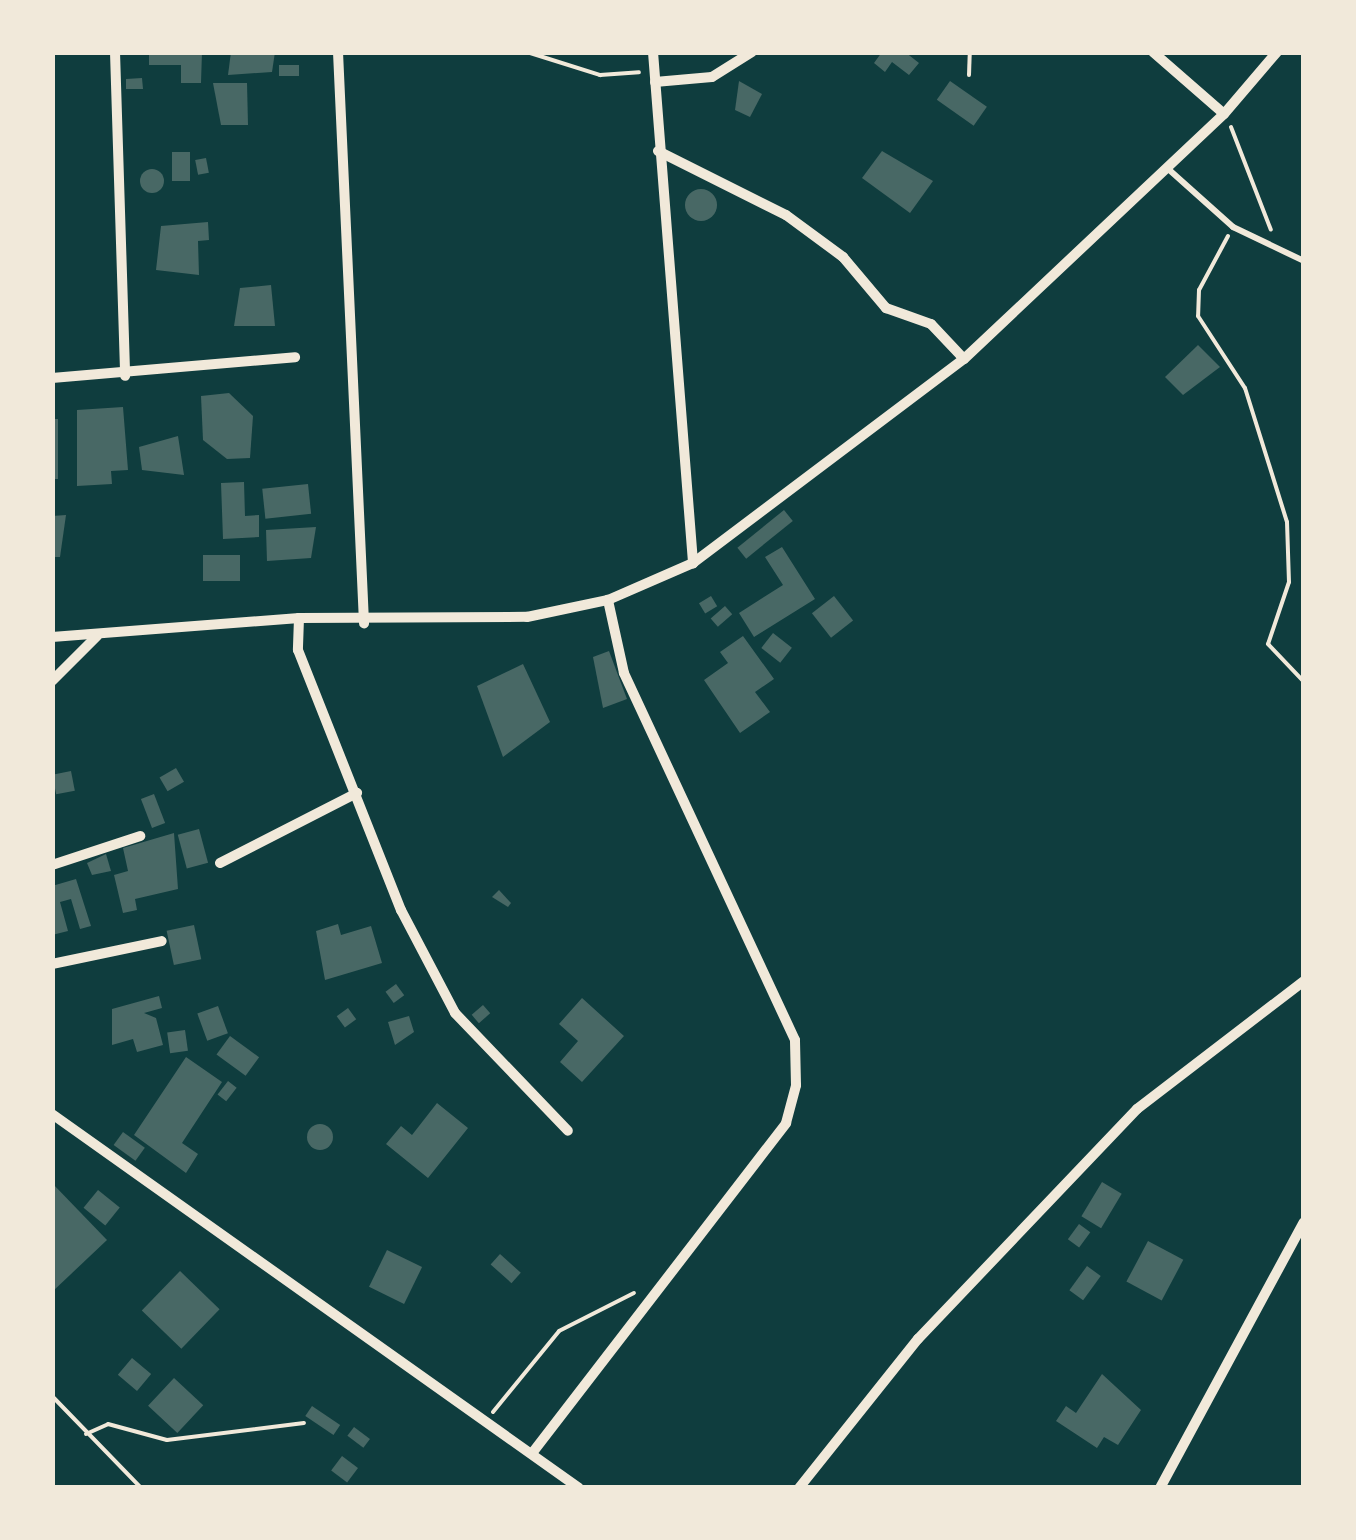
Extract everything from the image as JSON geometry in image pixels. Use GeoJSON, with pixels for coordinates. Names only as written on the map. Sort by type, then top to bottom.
{"type":"FeatureCollection","features":[{"type":"Feature","properties":{"kind":"street"},"geometry":{"type":"LineString","coordinates":[[115,52],[125,376]]}},
{"type":"Feature","properties":{"kind":"street"},"geometry":{"type":"LineString","coordinates":[[338,52],[364,622]]}},
{"type":"Feature","properties":{"kind":"street"},"geometry":{"type":"LineString","coordinates":[[653,52],[694,562]]}},
{"type":"Feature","properties":{"kind":"street"},"geometry":{"type":"LineString","coordinates":[[654,76],[712,77],[752,52]]}},
{"type":"Feature","properties":{"kind":"street"},"geometry":{"type":"LineString","coordinates":[[1153,52],[1224,114]]}},
{"type":"Feature","properties":{"kind":"street"},"geometry":{"type":"LineString","coordinates":[[52,637],[299,618],[364,622],[527,617],[608,600],[694,562],[964,358],[1224,114],[1277,52]]}},
{"type":"Feature","properties":{"kind":"street"},"geometry":{"type":"LineString","coordinates":[[658,151],[786,215],[843,257],[886,308],[931,324],[964,358]]}},
{"type":"Feature","properties":{"kind":"street"},"geometry":{"type":"LineString","coordinates":[[52,378],[125,376],[296,358]]}},
{"type":"Feature","properties":{"kind":"street"},"geometry":{"type":"LineString","coordinates":[[533,1452],[786,1123],[796,1085],[795,1040],[624,672],[608,600]]}},
{"type":"Feature","properties":{"kind":"street"},"geometry":{"type":"LineString","coordinates":[[299,618],[298,650],[401,910],[467,1034],[568,1131]]}},
{"type":"Feature","properties":{"kind":"street"},"geometry":{"type":"LineString","coordinates":[[52,681],[97,636]]}},
{"type":"Feature","properties":{"kind":"street"},"geometry":{"type":"LineString","coordinates":[[220,863],[357,793]]}},
{"type":"Feature","properties":{"kind":"street"},"geometry":{"type":"LineString","coordinates":[[52,865],[140,836]]}},
{"type":"Feature","properties":{"kind":"street"},"geometry":{"type":"LineString","coordinates":[[52,964],[162,941]]}},
{"type":"Feature","properties":{"kind":"street"},"geometry":{"type":"LineString","coordinates":[[798,1488],[918,1339],[1137,1109],[1304,981]]}},
{"type":"Feature","properties":{"kind":"street"},"geometry":{"type":"LineString","coordinates":[[52,1114],[579,1488]]}},
{"type":"Feature","properties":{"kind":"street"},"geometry":{"type":"LineString","coordinates":[[1160,1488],[1304,1222]]}},
{"type":"Feature","properties":{"kind":"lane"},"geometry":{"type":"LineString","coordinates":[[1166,168],[1233,227],[1304,261]]}},
{"type":"Feature","properties":{"kind":"path"},"geometry":{"type":"LineString","coordinates":[[527,52],[600,76],[654,76]]}},
{"type":"Feature","properties":{"kind":"path"},"geometry":{"type":"LineString","coordinates":[[968,76],[970,52]]}},
{"type":"Feature","properties":{"kind":"path"},"geometry":{"type":"LineString","coordinates":[[1224,114],[1278,250]]}},
{"type":"Feature","properties":{"kind":"path"},"geometry":{"type":"LineString","coordinates":[[1233,227],[1199,290],[1198,316],[1245,388],[1287,522],[1289,582],[1268,644],[1304,682]]}},
{"type":"Feature","properties":{"kind":"path"},"geometry":{"type":"LineString","coordinates":[[488,1420],[559,1331],[644,1285]]}},
{"type":"Feature","properties":{"kind":"path"},"geometry":{"type":"LineString","coordinates":[[52,1396],[141,1488]]}},
{"type":"Feature","properties":{"kind":"path"},"geometry":{"type":"LineString","coordinates":[[86,1434],[108,1424],[167,1440],[304,1423]]}},
{"type":"Feature","properties":{"kind":"building"},"geometry":{"type":"Polygon","coordinates":[[[149,52],[202,52],[201,83],[181,83],[181,65],[149,65],[149,52]]]}},
{"type":"Feature","properties":{"kind":"building"},"geometry":{"type":"Polygon","coordinates":[[[231,52],[275,52],[272,72],[228,75],[231,52]]]}},
{"type":"Feature","properties":{"kind":"building"},"geometry":{"type":"Polygon","coordinates":[[[882,52],[905,52],[919,63],[909,75],[892,62],[885,72],[874,63],[882,52]]]}},
{"type":"Feature","properties":{"kind":"building"},"geometry":{"type":"Polygon","coordinates":[[[279,65],[299,65],[299,76],[279,76],[279,65]]]}},
{"type":"Feature","properties":{"kind":"building"},"geometry":{"type":"Polygon","coordinates":[[[142,78],[143,89],[126,89],[126,79],[142,78]]]}},
{"type":"Feature","properties":{"kind":"building"},"geometry":{"type":"Polygon","coordinates":[[[739,81],[762,94],[750,117],[735,110],[739,81]]]}},
{"type":"Feature","properties":{"kind":"building"},"geometry":{"type":"Polygon","coordinates":[[[950,81],[987,107],[974,126],[937,100],[950,81]]]}},
{"type":"Feature","properties":{"kind":"building"},"geometry":{"type":"Polygon","coordinates":[[[213,83],[247,83],[248,125],[221,125],[213,83]]]}},
{"type":"Feature","properties":{"kind":"building"},"geometry":{"type":"Polygon","coordinates":[[[882,151],[933,181],[910,213],[862,178],[882,151]]]}},
{"type":"Feature","properties":{"kind":"building"},"geometry":{"type":"Polygon","coordinates":[[[172,152],[190,152],[190,181],[172,181],[172,152]]]}},
{"type":"Feature","properties":{"kind":"building"},"geometry":{"type":"Polygon","coordinates":[[[206,158],[209,173],[198,175],[195,160],[206,158]]]}},
{"type":"Feature","properties":{"kind":"building"},"geometry":{"type":"Polygon","coordinates":[[[152,169],[164,181],[152,193],[140,181],[152,169]]]}},
{"type":"Feature","properties":{"kind":"building"},"geometry":{"type":"Polygon","coordinates":[[[701,189],[712,194],[717,205],[712,216],[701,221],[690,216],[685,205],[690,194],[701,189]]]}},
{"type":"Feature","properties":{"kind":"building"},"geometry":{"type":"Polygon","coordinates":[[[208,222],[209,240],[198,241],[199,275],[156,270],[161,226],[208,222]]]}},
{"type":"Feature","properties":{"kind":"building"},"geometry":{"type":"Polygon","coordinates":[[[271,285],[275,326],[234,326],[240,288],[271,285]]]}},
{"type":"Feature","properties":{"kind":"building"},"geometry":{"type":"Polygon","coordinates":[[[1198,345],[1220,367],[1183,395],[1165,377],[1198,345]]]}},
{"type":"Feature","properties":{"kind":"building"},"geometry":{"type":"Polygon","coordinates":[[[229,393],[253,416],[250,458],[227,459],[203,440],[201,396],[229,393]]]}},
{"type":"Feature","properties":{"kind":"building"},"geometry":{"type":"Polygon","coordinates":[[[123,407],[128,470],[111,471],[112,484],[77,486],[77,410],[123,407]]]}},
{"type":"Feature","properties":{"kind":"building"},"geometry":{"type":"Polygon","coordinates":[[[52,419],[58,419],[58,479],[52,479],[52,419]]]}},
{"type":"Feature","properties":{"kind":"building"},"geometry":{"type":"Polygon","coordinates":[[[178,436],[184,475],[142,470],[139,447],[178,436]]]}},
{"type":"Feature","properties":{"kind":"building"},"geometry":{"type":"Polygon","coordinates":[[[244,482],[245,516],[259,515],[259,537],[223,539],[221,483],[244,482]]]}},
{"type":"Feature","properties":{"kind":"building"},"geometry":{"type":"Polygon","coordinates":[[[308,484],[311,514],[265,519],[262,489],[308,484]]]}},
{"type":"Feature","properties":{"kind":"building"},"geometry":{"type":"Polygon","coordinates":[[[784,510],[793,521],[746,559],[737,548],[784,510]]]}},
{"type":"Feature","properties":{"kind":"building"},"geometry":{"type":"Polygon","coordinates":[[[66,515],[60,557],[52,557],[52,516],[66,515]]]}},
{"type":"Feature","properties":{"kind":"building"},"geometry":{"type":"Polygon","coordinates":[[[316,527],[311,558],[267,561],[266,530],[316,527]]]}},
{"type":"Feature","properties":{"kind":"building"},"geometry":{"type":"Polygon","coordinates":[[[782,547],[815,599],[754,637],[739,613],[783,585],[765,557],[782,547]]]}},
{"type":"Feature","properties":{"kind":"building"},"geometry":{"type":"Polygon","coordinates":[[[203,555],[240,555],[240,581],[203,581],[203,555]]]}},
{"type":"Feature","properties":{"kind":"building"},"geometry":{"type":"Polygon","coordinates":[[[711,596],[717,606],[705,613],[699,603],[711,596]]]}},
{"type":"Feature","properties":{"kind":"building"},"geometry":{"type":"Polygon","coordinates":[[[834,596],[853,620],[831,638],[812,613],[834,596]]]}},
{"type":"Feature","properties":{"kind":"building"},"geometry":{"type":"Polygon","coordinates":[[[725,606],[732,614],[718,627],[711,618],[725,606]]]}},
{"type":"Feature","properties":{"kind":"building"},"geometry":{"type":"Polygon","coordinates":[[[773,633],[792,648],[780,663],[761,648],[773,633]]]}},
{"type":"Feature","properties":{"kind":"building"},"geometry":{"type":"Polygon","coordinates":[[[743,636],[774,679],[755,692],[770,712],[740,733],[704,680],[728,663],[720,652],[743,636]]]}},
{"type":"Feature","properties":{"kind":"building"},"geometry":{"type":"Polygon","coordinates":[[[609,651],[627,699],[603,708],[593,657],[609,651]]]}},
{"type":"Feature","properties":{"kind":"building"},"geometry":{"type":"Polygon","coordinates":[[[523,664],[550,722],[503,757],[477,686],[523,664]]]}},
{"type":"Feature","properties":{"kind":"building"},"geometry":{"type":"Polygon","coordinates":[[[176,768],[184,782],[168,791],[160,778],[176,768]]]}},
{"type":"Feature","properties":{"kind":"building"},"geometry":{"type":"Polygon","coordinates":[[[71,771],[75,791],[56,794],[52,775],[71,771]]]}},
{"type":"Feature","properties":{"kind":"building"},"geometry":{"type":"Polygon","coordinates":[[[154,794],[165,823],[152,828],[141,799],[154,794]]]}},
{"type":"Feature","properties":{"kind":"building"},"geometry":{"type":"Polygon","coordinates":[[[199,829],[208,863],[187,869],[178,835],[199,829]]]}},
{"type":"Feature","properties":{"kind":"building"},"geometry":{"type":"Polygon","coordinates":[[[174,833],[178,889],[135,899],[137,910],[123,913],[114,875],[128,871],[123,848],[174,833]]]}},
{"type":"Feature","properties":{"kind":"building"},"geometry":{"type":"Polygon","coordinates":[[[106,854],[111,871],[92,875],[87,863],[106,854]]]}},
{"type":"Feature","properties":{"kind":"building"},"geometry":{"type":"Polygon","coordinates":[[[76,879],[91,926],[80,929],[71,899],[60,902],[68,931],[52,935],[52,886],[76,879]]]}},
{"type":"Feature","properties":{"kind":"building"},"geometry":{"type":"Polygon","coordinates":[[[499,890],[511,903],[508,907],[492,897],[499,890]]]}},
{"type":"Feature","properties":{"kind":"building"},"geometry":{"type":"Polygon","coordinates":[[[338,924],[341,935],[371,926],[382,963],[325,980],[316,931],[338,924]]]}},
{"type":"Feature","properties":{"kind":"building"},"geometry":{"type":"Polygon","coordinates":[[[194,925],[201,959],[174,965],[167,931],[194,925]]]}},
{"type":"Feature","properties":{"kind":"building"},"geometry":{"type":"Polygon","coordinates":[[[396,984],[404,995],[394,1003],[385,992],[396,984]]]}},
{"type":"Feature","properties":{"kind":"building"},"geometry":{"type":"Polygon","coordinates":[[[159,996],[162,1008],[144,1013],[156,1018],[163,1045],[137,1052],[133,1039],[112,1045],[112,1009],[159,996]]]}},
{"type":"Feature","properties":{"kind":"building"},"geometry":{"type":"Polygon","coordinates":[[[582,998],[624,1036],[582,1082],[560,1062],[578,1041],[559,1024],[582,998]]]}},
{"type":"Feature","properties":{"kind":"building"},"geometry":{"type":"Polygon","coordinates":[[[483,1005],[490,1013],[479,1023],[472,1015],[483,1005]]]}},
{"type":"Feature","properties":{"kind":"building"},"geometry":{"type":"Polygon","coordinates":[[[218,1006],[228,1033],[207,1041],[197,1014],[218,1006]]]}},
{"type":"Feature","properties":{"kind":"building"},"geometry":{"type":"Polygon","coordinates":[[[348,1008],[356,1019],[345,1028],[337,1016],[348,1008]]]}},
{"type":"Feature","properties":{"kind":"building"},"geometry":{"type":"Polygon","coordinates":[[[409,1016],[414,1032],[395,1045],[388,1022],[409,1016]]]}},
{"type":"Feature","properties":{"kind":"building"},"geometry":{"type":"Polygon","coordinates":[[[185,1030],[188,1051],[170,1053],[167,1033],[185,1030]]]}},
{"type":"Feature","properties":{"kind":"building"},"geometry":{"type":"Polygon","coordinates":[[[230,1036],[259,1057],[246,1076],[216,1055],[230,1036]]]}},
{"type":"Feature","properties":{"kind":"building"},"geometry":{"type":"Polygon","coordinates":[[[186,1057],[222,1082],[182,1143],[198,1154],[186,1173],[134,1135],[186,1057]]]}},
{"type":"Feature","properties":{"kind":"building"},"geometry":{"type":"Polygon","coordinates":[[[228,1081],[237,1088],[226,1101],[218,1094],[228,1081]]]}},
{"type":"Feature","properties":{"kind":"building"},"geometry":{"type":"Polygon","coordinates":[[[437,1103],[468,1128],[428,1178],[386,1144],[401,1126],[412,1135],[437,1103]]]}},
{"type":"Feature","properties":{"kind":"building"},"geometry":{"type":"Polygon","coordinates":[[[320,1124],[329,1128],[333,1137],[329,1146],[320,1150],[311,1146],[307,1137],[311,1128],[320,1124]]]}},
{"type":"Feature","properties":{"kind":"building"},"geometry":{"type":"Polygon","coordinates":[[[123,1132],[145,1148],[135,1161],[114,1145],[123,1132]]]}},
{"type":"Feature","properties":{"kind":"building"},"geometry":{"type":"Polygon","coordinates":[[[1102,1182],[1122,1194],[1101,1228],[1081,1216],[1102,1182]]]}},
{"type":"Feature","properties":{"kind":"building"},"geometry":{"type":"Polygon","coordinates":[[[52,1183],[107,1240],[52,1292],[52,1183]]]}},
{"type":"Feature","properties":{"kind":"building"},"geometry":{"type":"Polygon","coordinates":[[[98,1190],[120,1208],[105,1225],[84,1208],[98,1190]]]}},
{"type":"Feature","properties":{"kind":"building"},"geometry":{"type":"Polygon","coordinates":[[[1079,1224],[1090,1232],[1079,1248],[1068,1239],[1079,1224]]]}},
{"type":"Feature","properties":{"kind":"building"},"geometry":{"type":"Polygon","coordinates":[[[1148,1241],[1183,1260],[1162,1300],[1126,1282],[1148,1241]]]}},
{"type":"Feature","properties":{"kind":"building"},"geometry":{"type":"Polygon","coordinates":[[[387,1250],[422,1267],[404,1304],[369,1287],[387,1250]]]}},
{"type":"Feature","properties":{"kind":"building"},"geometry":{"type":"Polygon","coordinates":[[[500,1254],[521,1273],[511,1283],[491,1264],[500,1254]]]}},
{"type":"Feature","properties":{"kind":"building"},"geometry":{"type":"Polygon","coordinates":[[[1087,1266],[1101,1276],[1083,1300],[1069,1290],[1087,1266]]]}},
{"type":"Feature","properties":{"kind":"building"},"geometry":{"type":"Polygon","coordinates":[[[180,1271],[220,1309],[181,1349],[142,1311],[180,1271]]]}},
{"type":"Feature","properties":{"kind":"building"},"geometry":{"type":"Polygon","coordinates":[[[132,1358],[151,1374],[137,1391],[118,1375],[132,1358]]]}},
{"type":"Feature","properties":{"kind":"building"},"geometry":{"type":"Polygon","coordinates":[[[1102,1374],[1141,1410],[1118,1445],[1104,1437],[1097,1448],[1056,1421],[1066,1406],[1076,1413],[1102,1374]]]}},
{"type":"Feature","properties":{"kind":"building"},"geometry":{"type":"Polygon","coordinates":[[[174,1378],[203,1405],[177,1433],[148,1406],[174,1378]]]}},
{"type":"Feature","properties":{"kind":"building"},"geometry":{"type":"Polygon","coordinates":[[[312,1406],[340,1425],[333,1435],[305,1416],[312,1406]]]}},
{"type":"Feature","properties":{"kind":"building"},"geometry":{"type":"Polygon","coordinates":[[[354,1427],[370,1439],[363,1448],[347,1436],[354,1427]]]}},
{"type":"Feature","properties":{"kind":"building"},"geometry":{"type":"Polygon","coordinates":[[[342,1456],[358,1468],[347,1482],[331,1470],[342,1456]]]}}]}
